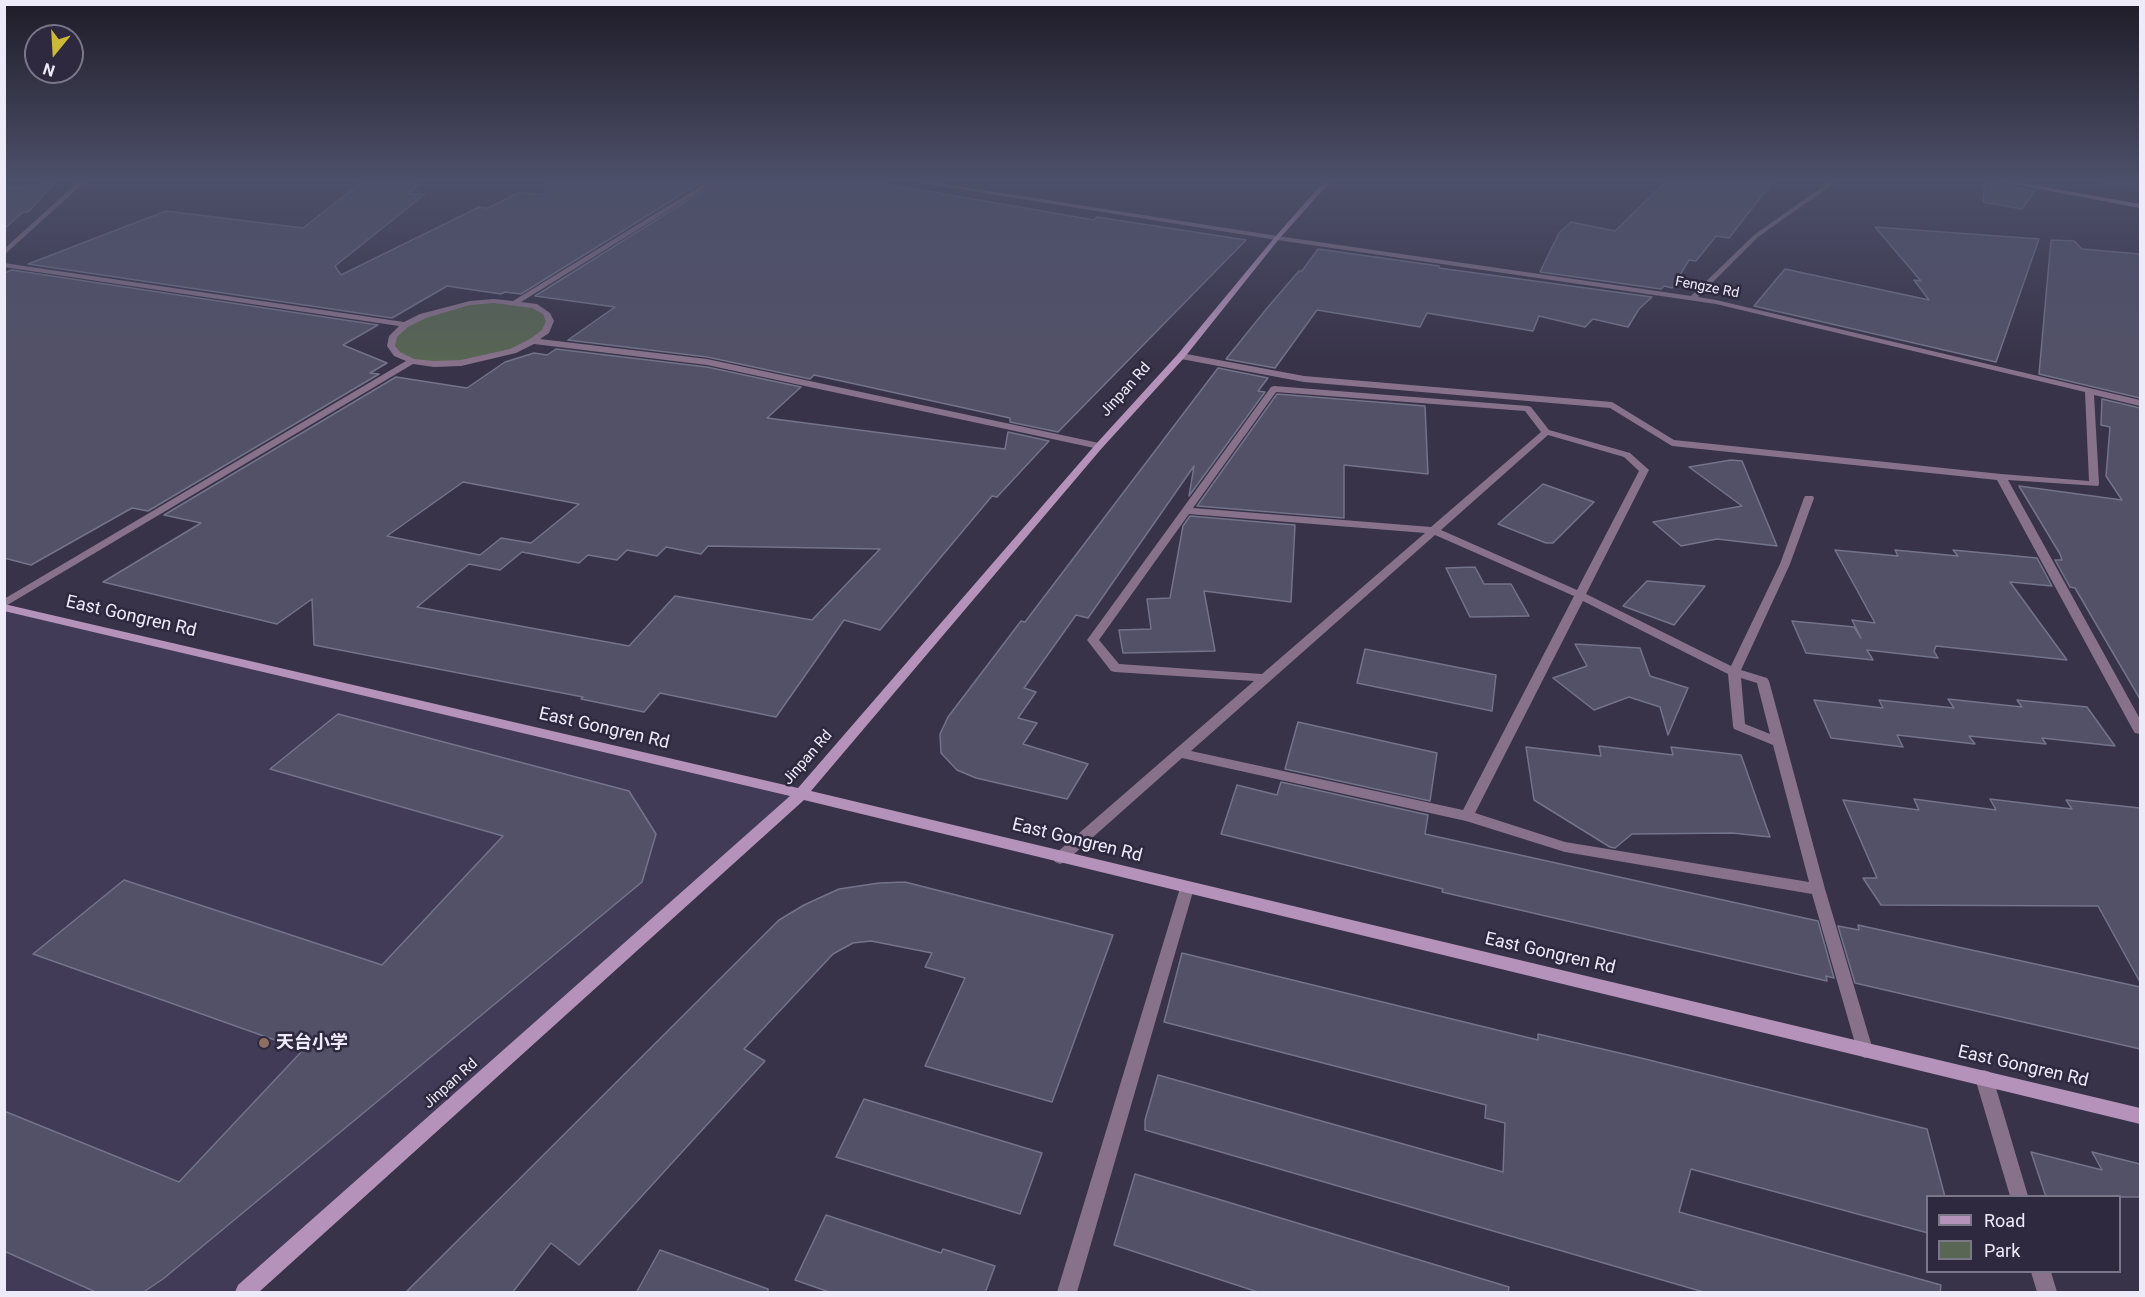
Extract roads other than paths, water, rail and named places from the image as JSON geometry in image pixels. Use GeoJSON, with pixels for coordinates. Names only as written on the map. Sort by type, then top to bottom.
{"type":"FeatureCollection","features":[{"type":"Feature","properties":{"kind":"main road","name":"Jinpan Rd"},"geometry":{"type":"LineString","coordinates":[[245,1293],[801,794],[1099,446],[1181,356],[1275,241]]}},
{"type":"Feature","properties":{"kind":"main road","name":"East Gongren Rd"},"geometry":{"type":"LineString","coordinates":[[4,606],[801,794],[2140,1116]]}},
{"type":"Feature","properties":{"kind":"street"},"geometry":{"type":"LineString","coordinates":[[4,253],[18,241]]}},
{"type":"Feature","properties":{"kind":"street"},"geometry":{"type":"LineString","coordinates":[[516,302],[616,241]]}},
{"type":"Feature","properties":{"kind":"street","name":"Fengze Rd"},"geometry":{"type":"LineString","coordinates":[[1295,241],[1693,298],[2140,403]]}},
{"type":"Feature","properties":{"kind":"street"},"geometry":{"type":"LineString","coordinates":[[1693,298],[1751,241]]}},
{"type":"Feature","properties":{"kind":"street"},"geometry":{"type":"LineString","coordinates":[[4,265],[405,325]]}},
{"type":"Feature","properties":{"kind":"street"},"geometry":{"type":"LineString","coordinates":[[486,302],[516,302],[534,306],[546,313],[550,321],[546,331],[533,341],[496,356],[461,363],[434,364],[412,361],[397,354],[391,346],[393,336],[405,325],[445,308],[486,302]]}},
{"type":"Feature","properties":{"kind":"street"},"geometry":{"type":"LineString","coordinates":[[533,341],[707,362],[1099,446]]}},
{"type":"Feature","properties":{"kind":"street"},"geometry":{"type":"LineString","coordinates":[[1181,356],[1304,380],[1612,405],[1672,444],[2001,477],[2094,484],[2089,391]]}},
{"type":"Feature","properties":{"kind":"street"},"geometry":{"type":"LineString","coordinates":[[4,606],[412,361]]}},
{"type":"Feature","properties":{"kind":"street"},"geometry":{"type":"LineString","coordinates":[[1265,678],[1115,668],[1093,640],[1275,389],[1528,409],[1546,432],[1628,455],[1644,470],[1467,816]]}},
{"type":"Feature","properties":{"kind":"street"},"geometry":{"type":"LineString","coordinates":[[1060,858],[1546,432]]}},
{"type":"Feature","properties":{"kind":"street"},"geometry":{"type":"LineString","coordinates":[[2001,477],[2140,730]]}},
{"type":"Feature","properties":{"kind":"street"},"geometry":{"type":"LineString","coordinates":[[1779,742],[1739,726],[1734,672],[1785,564],[1809,498]]}},
{"type":"Feature","properties":{"kind":"street"},"geometry":{"type":"LineString","coordinates":[[1186,511],[1433,530],[1580,596],[1734,672],[1763,681],[1818,889],[1865,1050]]}},
{"type":"Feature","properties":{"kind":"street"},"geometry":{"type":"LineString","coordinates":[[1179,753],[1467,816],[1565,847],[1818,889]]}},
{"type":"Feature","properties":{"kind":"street"},"geometry":{"type":"LineString","coordinates":[[1067,1293],[1187,888]]}},
{"type":"Feature","properties":{"kind":"street"},"geometry":{"type":"LineString","coordinates":[[1984,1078],[2018,1195]]}},
{"type":"Feature","properties":{"kind":"street"},"geometry":{"type":"LineString","coordinates":[[2041,1273],[2047,1293]]}},
{"type":"Feature","properties":{"kind":"place","name":"天台小学"},"geometry":{"type":"Point","coordinates":[264,1043]}}]}
